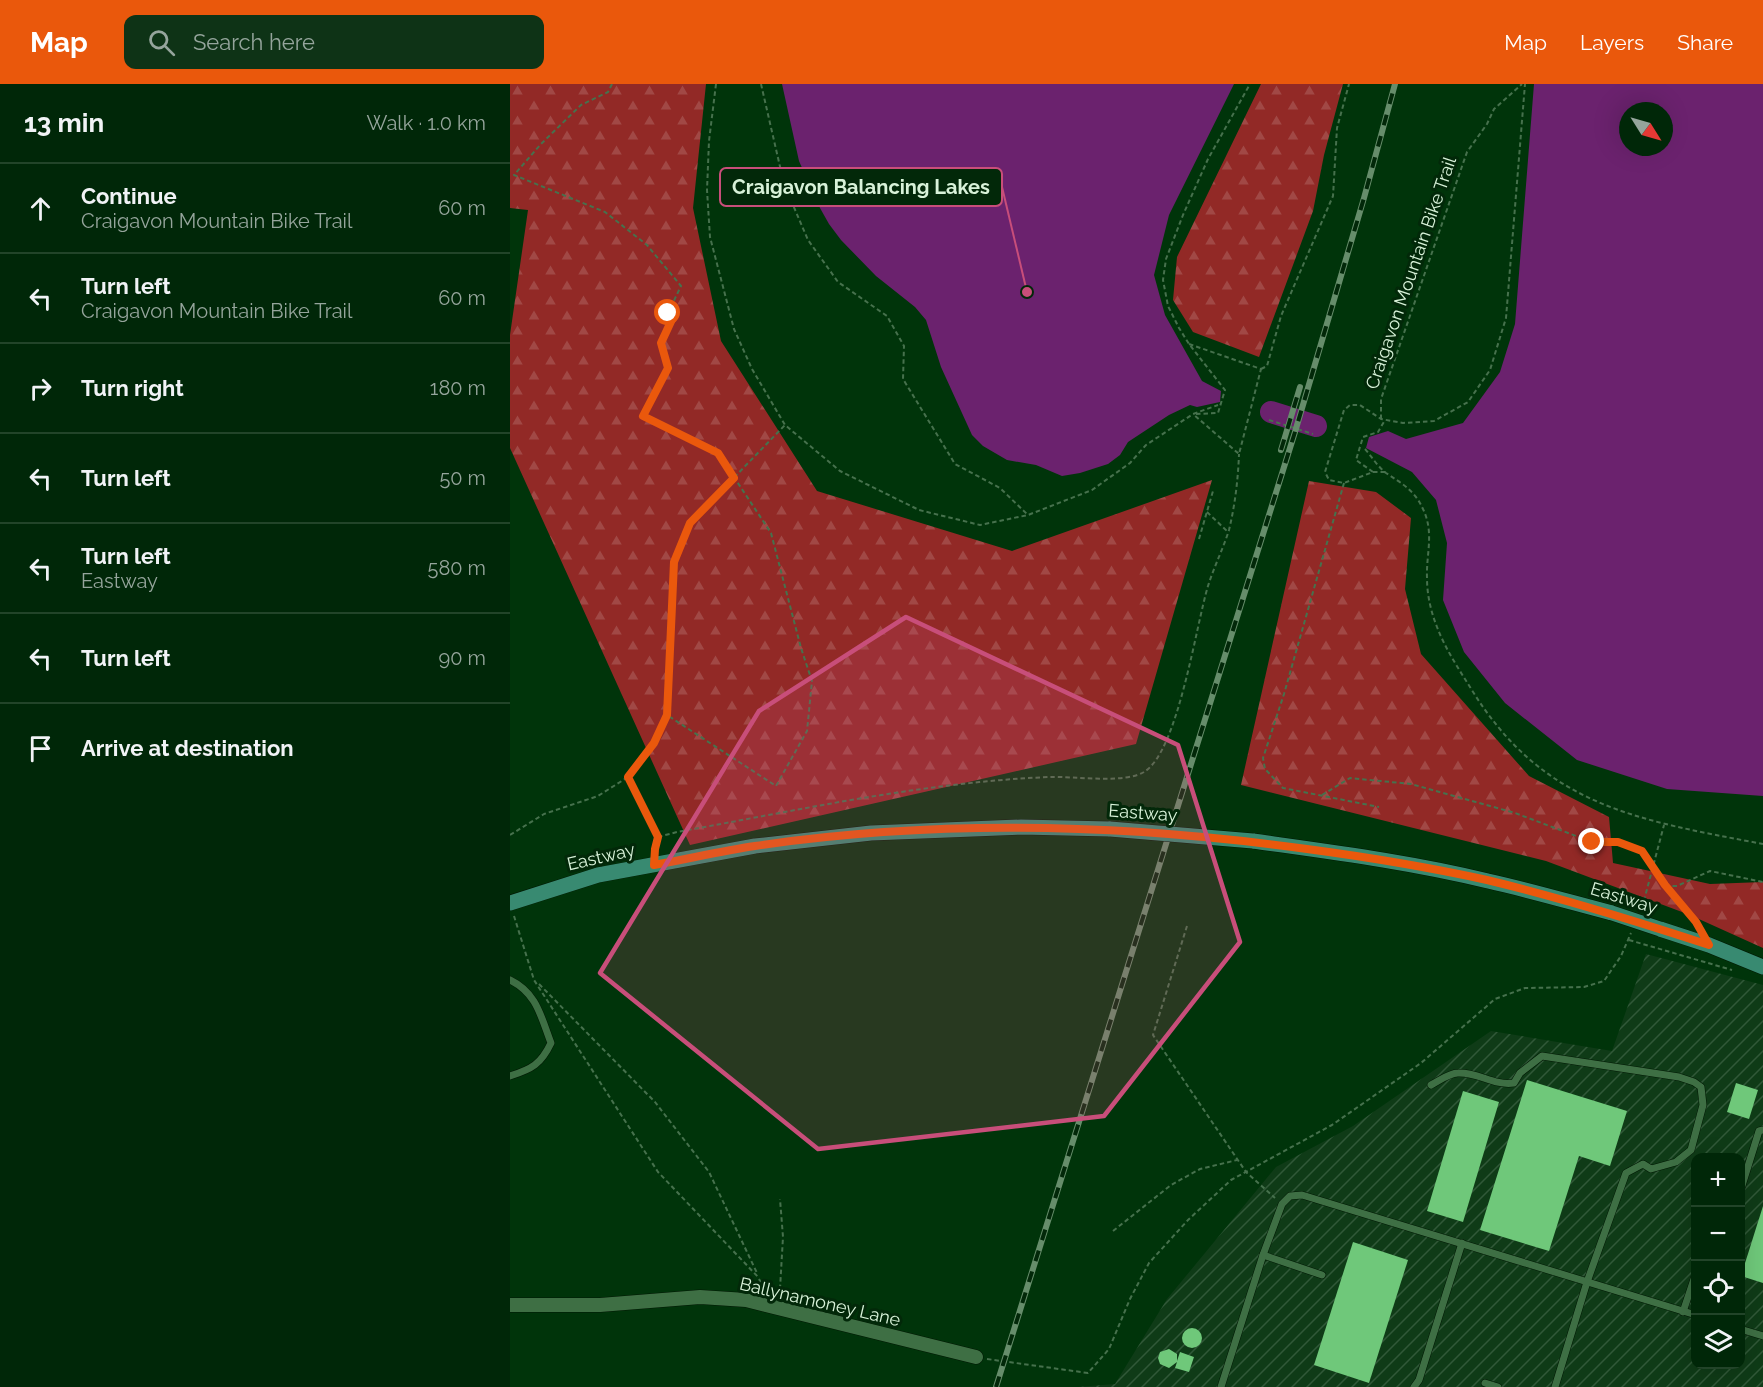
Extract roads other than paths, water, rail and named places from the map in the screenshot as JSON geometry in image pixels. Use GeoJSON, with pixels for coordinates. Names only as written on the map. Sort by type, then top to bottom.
{"type":"FeatureCollection","features":[{"type":"Feature","properties":{"kind":"street","name":"Eastway"},"geometry":{"type":"LineString","coordinates":[[512,910],[598,875],[754,846],[871,833],[1021,827],[1110,829],[1253,841],[1366,857],[1488,880],[1612,913],[1709,945],[1763,967]]}},
{"type":"Feature","properties":{"kind":"street","name":"Ballynamoney Lane"},"geometry":{"type":"LineString","coordinates":[[510,1305],[600,1305],[700,1297],[746,1300],[976,1357]]}},
{"type":"Feature","properties":{"kind":"lane"},"geometry":{"type":"LineString","coordinates":[[510,980],[533,998],[551,1043],[544,1059],[527,1071],[510,1076]]}},
{"type":"Feature","properties":{"kind":"lane"},"geometry":{"type":"LineString","coordinates":[[1431,1085],[1456,1072],[1479,1076],[1504,1085],[1514,1083],[1520,1073],[1542,1056],[1679,1077],[1701,1087],[1703,1105],[1691,1150],[1676,1162],[1652,1169],[1643,1164],[1626,1173],[1587,1282],[1555,1387]]}},
{"type":"Feature","properties":{"kind":"lane"},"geometry":{"type":"LineString","coordinates":[[1745,1177],[1760,1131],[1763,1130]]}},
{"type":"Feature","properties":{"kind":"lane"},"geometry":{"type":"LineString","coordinates":[[1221,1387],[1263,1255],[1282,1204],[1290,1196],[1302,1195],[1692,1315]]}},
{"type":"Feature","properties":{"kind":"lane"},"geometry":{"type":"LineString","coordinates":[[1414,1387],[1419,1380],[1462,1243]]}},
{"type":"Feature","properties":{"kind":"lane"},"geometry":{"type":"LineString","coordinates":[[1263,1255],[1322,1275]]}},
{"type":"Feature","properties":{"kind":"lane"},"geometry":{"type":"LineString","coordinates":[[1683,1312],[1691,1286]]}},
{"type":"Feature","properties":{"kind":"lane"},"geometry":{"type":"LineString","coordinates":[[1745,1331],[1763,1336]]}},
{"type":"Feature","properties":{"kind":"lane"},"geometry":{"type":"LineString","coordinates":[[1485,1383],[1498,1387]]}},
{"type":"Feature","properties":{"kind":"waterway"},"geometry":{"type":"LineString","coordinates":[[1271,412],[1316,426]]}},
{"type":"Feature","properties":{"kind":"railway"},"geometry":{"type":"LineString","coordinates":[[996,1387],[1295,432],[1395,84]]}},
{"type":"Feature","properties":{"kind":"railway"},"geometry":{"type":"LineString","coordinates":[[1281,450],[1300,387]]}},
{"type":"Feature","properties":{"kind":"place","name":"Craigavon Balancing Lakes"},"geometry":{"type":"Point","coordinates":[1027,292]}}]}
